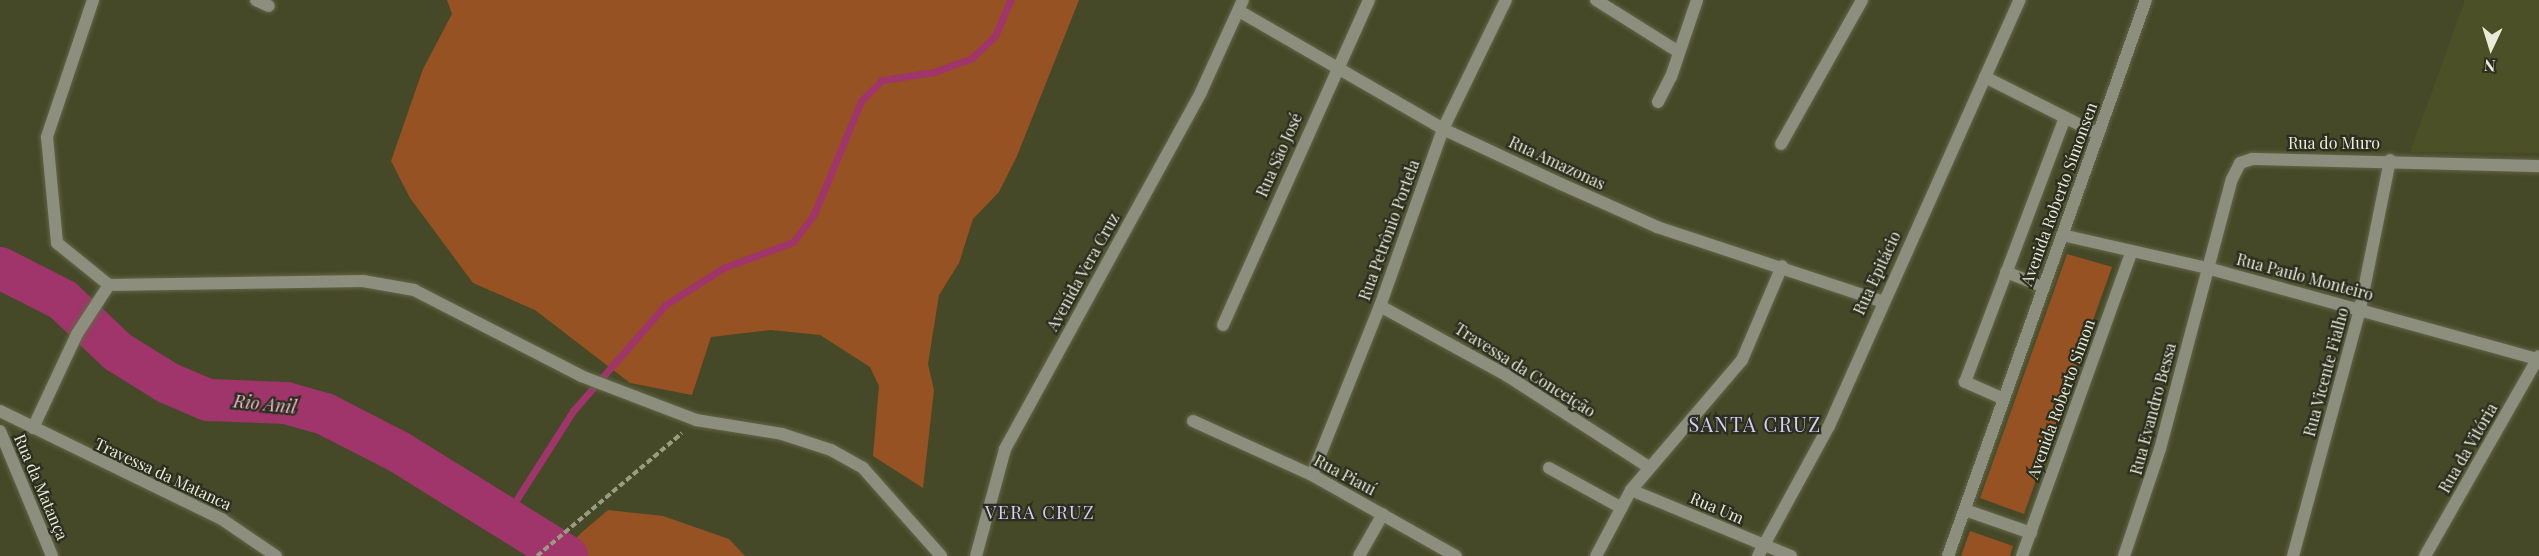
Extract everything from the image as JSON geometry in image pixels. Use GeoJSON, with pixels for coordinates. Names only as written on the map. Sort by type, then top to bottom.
{"type":"FeatureCollection","features":[{"type":"Feature","properties":{"kind":"street"},"geometry":{"type":"LineString","coordinates":[[93,0],[47,137],[57,243],[109,285],[363,281],[414,290],[616,392],[696,420],[782,434],[831,450],[863,468],[941,556]]}},
{"type":"Feature","properties":{"kind":"street"},"geometry":{"type":"LineString","coordinates":[[256,0],[269,6]]}},
{"type":"Feature","properties":{"kind":"street","name":"Rua São José"},"geometry":{"type":"LineString","coordinates":[[1223,325],[1336,68],[1369,0]]}},
{"type":"Feature","properties":{"kind":"street","name":"Rua Petrônio Portela"},"geometry":{"type":"LineString","coordinates":[[1312,476],[1380,306],[1443,129],[1506,0]]}},
{"type":"Feature","properties":{"kind":"street"},"geometry":{"type":"LineString","coordinates":[[1596,0],[1679,52]]}},
{"type":"Feature","properties":{"kind":"street"},"geometry":{"type":"LineString","coordinates":[[1658,102],[1697,0]]}},
{"type":"Feature","properties":{"kind":"street"},"geometry":{"type":"LineString","coordinates":[[1781,144],[1862,0]]}},
{"type":"Feature","properties":{"kind":"street","name":"Rua Epitácio"},"geometry":{"type":"LineString","coordinates":[[1760,551],[1829,426],[1881,301],[2020,0]]}},
{"type":"Feature","properties":{"kind":"street","name":"Avenida Roberto Símonsen"},"geometry":{"type":"LineString","coordinates":[[1948,556],[2146,0]]}},
{"type":"Feature","properties":{"kind":"street","name":"Rua Amazonas"},"geometry":{"type":"LineString","coordinates":[[1241,5],[1336,68],[1443,129],[1658,227],[1782,266],[1881,301]]}},
{"type":"Feature","properties":{"kind":"street","name":"Avenida Vera Cruz"},"geometry":{"type":"LineString","coordinates":[[976,556],[1005,449],[1201,92],[1241,5]]}},
{"type":"Feature","properties":{"kind":"street"},"geometry":{"type":"LineString","coordinates":[[1985,76],[2098,134]]}},
{"type":"Feature","properties":{"kind":"street","name":"Avenida Roberto Símonsen"},"geometry":{"type":"LineString","coordinates":[[2004,399],[1965,382],[2065,117]]}},
{"type":"Feature","properties":{"kind":"street","name":"Rua do Muro"},"geometry":{"type":"LineString","coordinates":[[2207,268],[2240,163],[2252,159],[2390,160],[2539,166]]}},
{"type":"Feature","properties":{"kind":"street","name":"Rua Vicente Fialho"},"geometry":{"type":"LineString","coordinates":[[2293,556],[2360,309],[2390,160]]}},
{"type":"Feature","properties":{"kind":"street","name":"Rua Paulo Monteiro"},"geometry":{"type":"LineString","coordinates":[[2062,236],[2207,268],[2538,358]]}},
{"type":"Feature","properties":{"kind":"street","name":"Avenida Roberto Simon"},"geometry":{"type":"LineString","coordinates":[[2022,556],[2131,253]]}},
{"type":"Feature","properties":{"kind":"street"},"geometry":{"type":"LineString","coordinates":[[1596,556],[1631,490],[1742,360],[1782,266]]}},
{"type":"Feature","properties":{"kind":"street","name":"Rua Evandro Bessa"},"geometry":{"type":"LineString","coordinates":[[2124,556],[2160,449],[2207,268]]}},
{"type":"Feature","properties":{"kind":"street"},"geometry":{"type":"LineString","coordinates":[[2006,272],[2044,286]]}},
{"type":"Feature","properties":{"kind":"street"},"geometry":{"type":"LineString","coordinates":[[33,428],[77,334],[109,285]]}},
{"type":"Feature","properties":{"kind":"street","name":"Travessa da Conceição"},"geometry":{"type":"LineString","coordinates":[[1380,306],[1506,375],[1649,467]]}},
{"type":"Feature","properties":{"kind":"street","name":"Rua da Vitória"},"geometry":{"type":"LineString","coordinates":[[2425,556],[2538,358]]}},
{"type":"Feature","properties":{"kind":"street","name":"Rua da Matança"},"geometry":{"type":"LineString","coordinates":[[0,411],[33,428]]}},
{"type":"Feature","properties":{"kind":"street","name":"Rua Piauí"},"geometry":{"type":"LineString","coordinates":[[1193,421],[1312,476],[1456,556]]}},
{"type":"Feature","properties":{"kind":"street","name":"Travessa da Matanca"},"geometry":{"type":"LineString","coordinates":[[33,428],[223,520],[276,556]]}},
{"type":"Feature","properties":{"kind":"street","name":"Rua da Matança"},"geometry":{"type":"LineString","coordinates":[[0,430],[52,556]]}},
{"type":"Feature","properties":{"kind":"street"},"geometry":{"type":"LineString","coordinates":[[1549,468],[1620,507]]}},
{"type":"Feature","properties":{"kind":"street","name":"Rua Um"},"geometry":{"type":"LineString","coordinates":[[1631,490],[1760,551],[1791,556]]}},
{"type":"Feature","properties":{"kind":"street"},"geometry":{"type":"LineString","coordinates":[[1965,510],[2031,533]]}},
{"type":"Feature","properties":{"kind":"street"},"geometry":{"type":"LineString","coordinates":[[1359,556],[1383,514]]}},
{"type":"Feature","properties":{"kind":"path"},"geometry":{"type":"LineString","coordinates":[[537,556],[696,420]]}},
{"type":"Feature","properties":{"kind":"shaded area"},"geometry":{"type":"Polygon","coordinates":[[[447,0],[1079,0],[1017,156],[999,192],[973,219],[959,263],[939,295],[928,364],[934,390],[923,488],[873,456],[879,386],[870,367],[820,335],[771,330],[711,337],[692,395],[630,383],[535,310],[473,283],[410,198],[391,161],[423,69],[452,14],[447,0]]]}},
{"type":"Feature","properties":{"kind":"shaded area"},"geometry":{"type":"Polygon","coordinates":[[[2465,0],[2539,0],[2539,153],[2410,152],[2465,0]]]}},
{"type":"Feature","properties":{"kind":"shaded area"},"geometry":{"type":"Polygon","coordinates":[[[2067,254],[2112,267],[2024,514],[1980,498],[2067,254]]]}},
{"type":"Feature","properties":{"kind":"shaded area"},"geometry":{"type":"Polygon","coordinates":[[[608,510],[663,516],[729,539],[745,556],[565,556],[563,552],[608,510]]]}},
{"type":"Feature","properties":{"kind":"shaded area"},"geometry":{"type":"Polygon","coordinates":[[[1970,531],[2013,546],[2010,556],[1961,556],[1970,531]]]}},
{"type":"Feature","properties":{"kind":"waterway"},"geometry":{"type":"LineString","coordinates":[[506,516],[573,411],[665,305],[723,268],[793,242],[814,214],[861,101],[882,80],[934,72],[972,58],[995,36],[1010,0]]}},
{"type":"Feature","properties":{"kind":"waterway","name":"Rio Anil"},"geometry":{"type":"LineString","coordinates":[[0,268],[63,300],[118,352],[168,383],[208,400],[286,403],[325,414],[399,452],[567,556]]}},
{"type":"Feature","properties":{"kind":"district","name":"SANTA CRUZ"},"geometry":{"type":"Point","coordinates":[1755,423]}},
{"type":"Feature","properties":{"kind":"district","name":"VERA CRUZ"},"geometry":{"type":"Point","coordinates":[1040,512]}}]}
